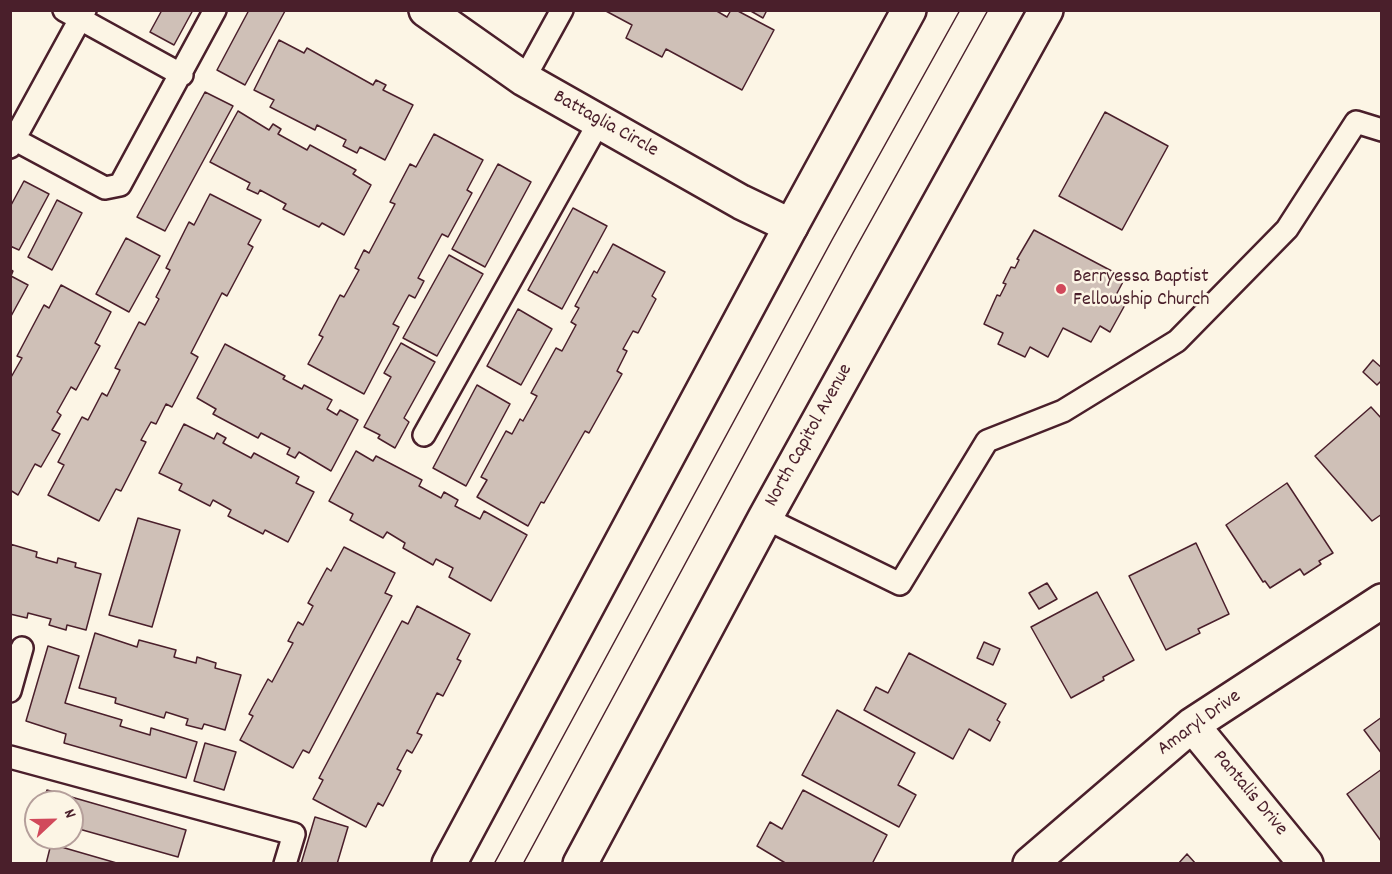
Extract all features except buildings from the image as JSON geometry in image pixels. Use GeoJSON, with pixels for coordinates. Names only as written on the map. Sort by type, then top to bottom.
{"type":"FeatureCollection","features":[{"type":"Feature","properties":{"kind":"main road","name":"Battaglia Circle"},"geometry":{"type":"LineString","coordinates":[[426,10],[524,79],[741,202],[791,226]]}},
{"type":"Feature","properties":{"kind":"main road"},"geometry":{"type":"LineString","coordinates":[[449,864],[909,10]]}},
{"type":"Feature","properties":{"kind":"main road","name":"North Capitol Avenue"},"geometry":{"type":"LineString","coordinates":[[580,864],[765,518],[1046,10]]}},
{"type":"Feature","properties":{"kind":"main road","name":"Amaryl Drive"},"geometry":{"type":"LineString","coordinates":[[1030,864],[1192,725],[1382,601]]}},
{"type":"Feature","properties":{"kind":"main road","name":"Pantalis Drive"},"geometry":{"type":"LineString","coordinates":[[1192,725],[1306,864]]}},
{"type":"Feature","properties":{"kind":"lane"},"geometry":{"type":"LineString","coordinates":[[182,75],[76,13],[12,141],[105,189],[120,185],[182,75],[215,10]]}},
{"type":"Feature","properties":{"kind":"lane"},"geometry":{"type":"LineString","coordinates":[[524,79],[562,10]]}},
{"type":"Feature","properties":{"kind":"lane"},"geometry":{"type":"LineString","coordinates":[[424,435],[599,122]]}},
{"type":"Feature","properties":{"kind":"lane"},"geometry":{"type":"LineString","coordinates":[[765,518],[900,584],[987,441],[1063,411],[1177,341],[1287,229],[1356,122],[1382,130]]}},
{"type":"Feature","properties":{"kind":"lane"},"geometry":{"type":"LineString","coordinates":[[10,691],[22,648]]}},
{"type":"Feature","properties":{"kind":"lane"},"geometry":{"type":"LineString","coordinates":[[10,757],[294,834],[285,864]]}},
{"type":"Feature","properties":{"kind":"tram line"},"geometry":{"type":"LineString","coordinates":[[494,864],[832,240],[960,10]]}},
{"type":"Feature","properties":{"kind":"tram line"},"geometry":{"type":"LineString","coordinates":[[523,864],[853,253],[988,10]]}},
{"type":"Feature","properties":{"kind":"place","name":"Berryessa Baptist Fellowship Church"},"geometry":{"type":"Point","coordinates":[1061,289]}}]}
